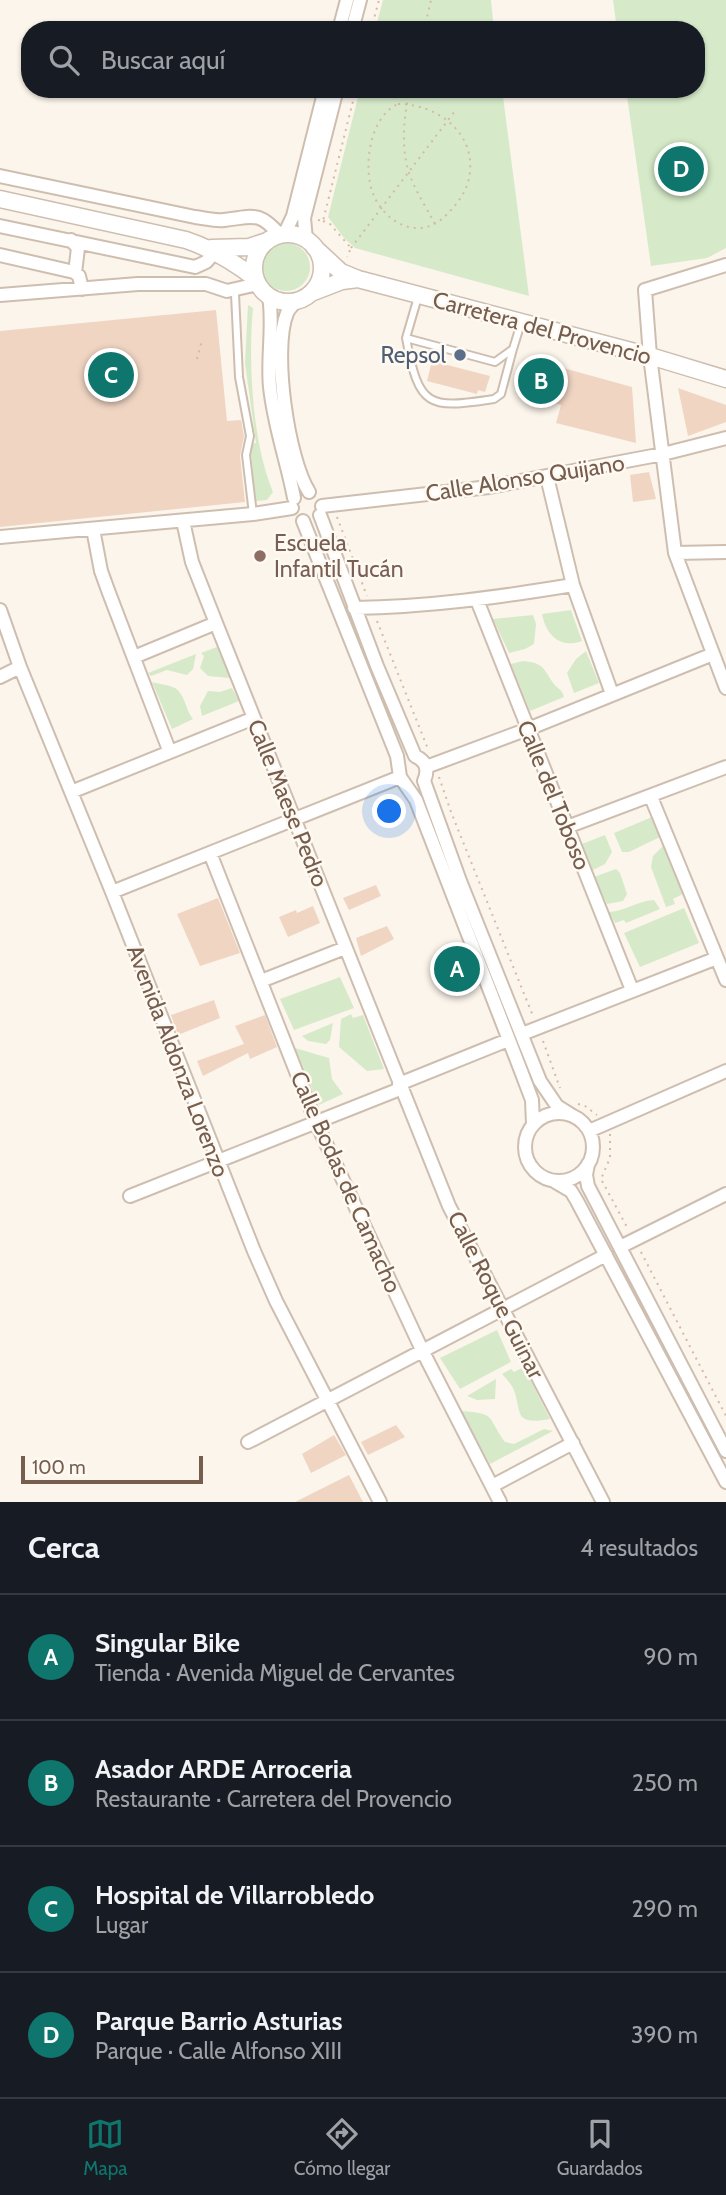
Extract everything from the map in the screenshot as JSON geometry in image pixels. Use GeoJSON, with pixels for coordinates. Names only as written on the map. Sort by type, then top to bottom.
{"type":"FeatureCollection","features":[{"type":"Feature","properties":{"kind":"street"},"geometry":{"type":"LineString","coordinates":[[341,21],[347,0]]}},
{"type":"Feature","properties":{"kind":"street"},"geometry":{"type":"LineString","coordinates":[[354,21],[360,0]]}},
{"type":"Feature","properties":{"kind":"street"},"geometry":{"type":"LineString","coordinates":[[322,98],[295,209],[277,237],[256,257],[254,269],[271,318],[269,364],[274,416],[295,517],[303,522],[397,756],[402,777],[416,800],[532,1100],[533,1125]]}},
{"type":"Feature","properties":{"kind":"street"},"geometry":{"type":"LineString","coordinates":[[309,492],[303,482],[294,451],[281,362],[284,323],[288,310],[304,297],[320,278],[320,258],[310,243],[304,218],[335,98]]}},
{"type":"Feature","properties":{"kind":"street"},"geometry":{"type":"LineString","coordinates":[[0,176],[195,217],[222,221],[240,216],[256,216],[269,223],[277,237]]}},
{"type":"Feature","properties":{"kind":"street"},"geometry":{"type":"LineString","coordinates":[[0,199],[157,232],[212,250],[231,260],[261,287],[284,302],[304,297]]}},
{"type":"Feature","properties":{"kind":"street"},"geometry":{"type":"LineString","coordinates":[[0,226],[195,267],[206,262],[212,250]]}},
{"type":"Feature","properties":{"kind":"street"},"geometry":{"type":"LineString","coordinates":[[212,250],[248,247],[292,234],[310,243]]}},
{"type":"Feature","properties":{"kind":"street"},"geometry":{"type":"LineString","coordinates":[[71,240],[78,248],[75,273]]}},
{"type":"Feature","properties":{"kind":"street","name":"Carretera del Provencio"},"geometry":{"type":"LineString","coordinates":[[310,243],[341,272],[358,279],[650,356],[726,379]]}},
{"type":"Feature","properties":{"kind":"street"},"geometry":{"type":"LineString","coordinates":[[0,255],[75,273],[79,276],[82,289]]}},
{"type":"Feature","properties":{"kind":"street"},"geometry":{"type":"LineString","coordinates":[[726,265],[645,290],[650,356],[674,552],[726,688]]}},
{"type":"Feature","properties":{"kind":"street","name":"Carretera del Provencio"},"geometry":{"type":"LineString","coordinates":[[304,297],[342,281],[358,279]]}},
{"type":"Feature","properties":{"kind":"street"},"geometry":{"type":"LineString","coordinates":[[0,295],[163,283],[206,284],[227,291],[261,287]]}},
{"type":"Feature","properties":{"kind":"street","name":"Calle Alonso Quijano"},"geometry":{"type":"LineString","coordinates":[[325,509],[547,477],[663,454],[726,438]]}},
{"type":"Feature","properties":{"kind":"street"},"geometry":{"type":"LineString","coordinates":[[547,477],[573,585],[612,694]]}},
{"type":"Feature","properties":{"kind":"street"},"geometry":{"type":"LineString","coordinates":[[0,537],[253,514],[293,503],[300,493],[309,492],[318,496],[325,509],[354,608],[415,756],[431,766]]}},
{"type":"Feature","properties":{"kind":"street"},"geometry":{"type":"LineString","coordinates":[[303,522],[312,521],[325,509]]}},
{"type":"Feature","properties":{"kind":"street","name":"Calle Maese Pedro"},"geometry":{"type":"LineString","coordinates":[[183,521],[192,562],[400,1086]]}},
{"type":"Feature","properties":{"kind":"street"},"geometry":{"type":"LineString","coordinates":[[93,529],[102,571],[169,750]]}},
{"type":"Feature","properties":{"kind":"street"},"geometry":{"type":"LineString","coordinates":[[674,552],[726,552]]}},
{"type":"Feature","properties":{"kind":"street"},"geometry":{"type":"LineString","coordinates":[[354,608],[408,607],[477,600],[573,585]]}},
{"type":"Feature","properties":{"kind":"street","name":"Calle del Toboso"},"geometry":{"type":"LineString","coordinates":[[477,600],[632,990]]}},
{"type":"Feature","properties":{"kind":"street","name":"Avenida Aldonza Lorenzo"},"geometry":{"type":"LineString","coordinates":[[0,610],[20,667],[113,892],[216,1160],[267,1282],[380,1502]]}},
{"type":"Feature","properties":{"kind":"street"},"geometry":{"type":"LineString","coordinates":[[134,657],[216,623]]}},
{"type":"Feature","properties":{"kind":"street"},"geometry":{"type":"LineString","coordinates":[[113,892],[402,777],[417,785],[424,780],[431,766],[713,654]]}},
{"type":"Feature","properties":{"kind":"street"},"geometry":{"type":"LineString","coordinates":[[0,677],[20,667]]}},
{"type":"Feature","properties":{"kind":"street"},"geometry":{"type":"LineString","coordinates":[[71,792],[169,750],[254,718]]}},
{"type":"Feature","properties":{"kind":"street"},"geometry":{"type":"LineString","coordinates":[[402,777],[403,761],[415,756]]}},
{"type":"Feature","properties":{"kind":"street"},"geometry":{"type":"LineString","coordinates":[[567,827],[726,767]]}},
{"type":"Feature","properties":{"kind":"street"},"geometry":{"type":"LineString","coordinates":[[424,780],[460,881],[540,1081],[557,1106],[583,1122],[589,1131],[593,1144],[586,1175],[588,1186],[726,1451]]}},
{"type":"Feature","properties":{"kind":"street"},"geometry":{"type":"LineString","coordinates":[[651,797],[726,980]]}},
{"type":"Feature","properties":{"kind":"street","name":"Calle Bodas de Camacho"},"geometry":{"type":"LineString","coordinates":[[210,853],[316,1122],[422,1350],[500,1502]]}},
{"type":"Feature","properties":{"kind":"street"},"geometry":{"type":"LineString","coordinates":[[261,981],[345,948]]}},
{"type":"Feature","properties":{"kind":"street"},"geometry":{"type":"LineString","coordinates":[[522,1034],[717,958]]}},
{"type":"Feature","properties":{"kind":"street"},"geometry":{"type":"LineString","coordinates":[[130,1196],[316,1122],[508,1040]]}},
{"type":"Feature","properties":{"kind":"street"},"geometry":{"type":"LineString","coordinates":[[589,1131],[726,1071]]}},
{"type":"Feature","properties":{"kind":"street","name":"Calle Roque Guinar"},"geometry":{"type":"LineString","coordinates":[[400,1086],[449,1206],[603,1502]]}},
{"type":"Feature","properties":{"kind":"street"},"geometry":{"type":"LineString","coordinates":[[573,1116],[552,1113],[539,1119],[527,1134],[524,1144],[526,1156],[534,1171],[571,1191],[726,1482]]}},
{"type":"Feature","properties":{"kind":"street"},"geometry":{"type":"LineString","coordinates":[[554,1181],[576,1177],[588,1164]]}},
{"type":"Feature","properties":{"kind":"street"},"geometry":{"type":"LineString","coordinates":[[620,1247],[725,1196]]}},
{"type":"Feature","properties":{"kind":"street"},"geometry":{"type":"LineString","coordinates":[[248,1441],[606,1255]]}},
{"type":"Feature","properties":{"kind":"street"},"geometry":{"type":"LineString","coordinates":[[492,1486],[573,1443]]}},
{"type":"Feature","properties":{"kind":"lane"},"geometry":{"type":"LineString","coordinates":[[233,291],[236,293],[239,377],[250,436],[246,455],[253,514]]}},
{"type":"Feature","properties":{"kind":"lane"},"geometry":{"type":"LineString","coordinates":[[418,295],[406,338],[416,381],[422,392],[443,405],[494,399],[500,394],[521,322]]}},
{"type":"Feature","properties":{"kind":"lane"},"geometry":{"type":"LineString","coordinates":[[406,338],[495,362],[513,349]]}},
{"type":"Feature","properties":{"kind":"path"},"geometry":{"type":"LineString","coordinates":[[373,21],[379,0]]}},
{"type":"Feature","properties":{"kind":"path"},"geometry":{"type":"LineString","coordinates":[[426,21],[430,0]]}},
{"type":"Feature","properties":{"kind":"path"},"geometry":{"type":"LineString","coordinates":[[323,221],[354,98]]}},
{"type":"Feature","properties":{"kind":"path"},"geometry":{"type":"LineString","coordinates":[[408,98],[404,116],[405,152],[409,172],[435,225]]}},
{"type":"Feature","properties":{"kind":"path"},"geometry":{"type":"LineString","coordinates":[[398,104],[407,104],[436,112],[448,119],[465,145],[470,170],[468,183],[452,210],[435,225],[424,230],[402,225],[381,208],[374,197],[369,175],[374,134],[382,114],[398,104]]}},
{"type":"Feature","properties":{"kind":"path"},"geometry":{"type":"LineString","coordinates":[[341,272],[351,248],[455,111]]}},
{"type":"Feature","properties":{"kind":"path"},"geometry":{"type":"LineString","coordinates":[[304,218],[330,224],[351,248]]}},
{"type":"Feature","properties":{"kind":"path"},"geometry":{"type":"LineString","coordinates":[[197,359],[202,340]]}},
{"type":"Feature","properties":{"kind":"path"},"geometry":{"type":"LineString","coordinates":[[325,509],[372,608],[431,766],[538,1027],[560,1088]]}},
{"type":"Feature","properties":{"kind":"path"},"geometry":{"type":"LineString","coordinates":[[571,1102],[585,1106],[595,1113],[610,1134],[610,1158],[601,1179],[726,1416]]}},
{"type":"Feature","properties":{"kind":"green space"},"geometry":{"type":"Polygon","coordinates":[[[383,0],[491,0],[493,21],[377,21],[383,0]]]}},
{"type":"Feature","properties":{"kind":"green space"},"geometry":{"type":"Polygon","coordinates":[[[613,0],[726,0],[726,248],[707,258],[651,266],[627,98],[705,98],[705,21],[616,21],[613,0]]]}},
{"type":"Feature","properties":{"kind":"green space"},"geometry":{"type":"Polygon","coordinates":[[[358,98],[503,98],[529,296],[355,248],[328,217],[358,98]]]}},
{"type":"Feature","properties":{"kind":"green space"},"geometry":{"type":"Polygon","coordinates":[[[286,243],[303,250],[310,267],[303,284],[286,291],[269,284],[262,267],[269,250],[286,243]]]}},
{"type":"Feature","properties":{"kind":"green space"},"geometry":{"type":"Polygon","coordinates":[[[248,305],[253,308],[251,352],[256,426],[260,450],[273,492],[267,500],[256,501],[250,444],[256,443],[245,363],[248,305]]]}},
{"type":"Feature","properties":{"kind":"green space"},"geometry":{"type":"Polygon","coordinates":[[[571,610],[582,641],[561,642],[551,634],[542,614],[571,610]]]}},
{"type":"Feature","properties":{"kind":"green space"},"geometry":{"type":"Polygon","coordinates":[[[533,615],[536,624],[534,644],[509,653],[493,619],[533,615]]]}},
{"type":"Feature","properties":{"kind":"green space"},"geometry":{"type":"Polygon","coordinates":[[[217,647],[230,678],[208,676],[200,668],[204,656],[201,653],[217,647]]]}},
{"type":"Feature","properties":{"kind":"green space"},"geometry":{"type":"Polygon","coordinates":[[[586,651],[599,683],[574,693],[567,673],[576,659],[586,651]]]}},
{"type":"Feature","properties":{"kind":"green space"},"geometry":{"type":"Polygon","coordinates":[[[196,654],[193,669],[187,675],[167,670],[151,676],[148,673],[196,654]]]}},
{"type":"Feature","properties":{"kind":"green space"},"geometry":{"type":"Polygon","coordinates":[[[523,661],[536,663],[543,668],[564,697],[530,711],[511,664],[523,661]]]}},
{"type":"Feature","properties":{"kind":"green space"},"geometry":{"type":"Polygon","coordinates":[[[152,682],[173,687],[178,691],[193,719],[172,729],[152,682]]]}},
{"type":"Feature","properties":{"kind":"green space"},"geometry":{"type":"Polygon","coordinates":[[[232,688],[239,701],[202,716],[200,706],[208,691],[220,692],[232,688]]]}},
{"type":"Feature","properties":{"kind":"green space"},"geometry":{"type":"Polygon","coordinates":[[[652,817],[660,837],[629,852],[622,852],[614,833],[652,817]]]}},
{"type":"Feature","properties":{"kind":"green space"},"geometry":{"type":"Polygon","coordinates":[[[605,835],[612,852],[605,864],[593,870],[582,844],[605,835]]]}},
{"type":"Feature","properties":{"kind":"green space"},"geometry":{"type":"Polygon","coordinates":[[[663,846],[683,894],[673,899],[675,904],[666,907],[651,867],[653,856],[663,846]]]}},
{"type":"Feature","properties":{"kind":"green space"},"geometry":{"type":"Polygon","coordinates":[[[616,869],[627,894],[623,901],[607,904],[594,877],[616,869]]]}},
{"type":"Feature","properties":{"kind":"green space"},"geometry":{"type":"Polygon","coordinates":[[[654,900],[660,909],[626,923],[624,920],[615,923],[609,912],[642,902],[654,900]]]}},
{"type":"Feature","properties":{"kind":"green space"},"geometry":{"type":"Polygon","coordinates":[[[684,908],[699,943],[640,967],[624,933],[684,908]]]}},
{"type":"Feature","properties":{"kind":"green space"},"geometry":{"type":"Polygon","coordinates":[[[340,977],[354,1008],[294,1030],[280,999],[340,977]]]}},
{"type":"Feature","properties":{"kind":"green space"},"geometry":{"type":"Polygon","coordinates":[[[351,1014],[353,1018],[363,1015],[384,1069],[367,1071],[339,1047],[341,1019],[351,1014]]]}},
{"type":"Feature","properties":{"kind":"green space"},"geometry":{"type":"Polygon","coordinates":[[[333,1023],[330,1040],[326,1044],[308,1041],[302,1036],[333,1023]]]}},
{"type":"Feature","properties":{"kind":"green space"},"geometry":{"type":"Polygon","coordinates":[[[295,1048],[329,1058],[332,1079],[343,1094],[319,1105],[295,1048]]]}},
{"type":"Feature","properties":{"kind":"green space"},"geometry":{"type":"Polygon","coordinates":[[[497,1330],[511,1362],[460,1389],[440,1358],[497,1330]]]}},
{"type":"Feature","properties":{"kind":"green space"},"geometry":{"type":"Polygon","coordinates":[[[524,1367],[550,1419],[529,1420],[521,1415],[513,1388],[502,1374],[524,1367]]]}},
{"type":"Feature","properties":{"kind":"green space"},"geometry":{"type":"Polygon","coordinates":[[[496,1379],[495,1399],[477,1400],[467,1396],[496,1379]]]}},
{"type":"Feature","properties":{"kind":"green space"},"geometry":{"type":"Polygon","coordinates":[[[461,1411],[486,1415],[505,1442],[514,1444],[544,1429],[553,1431],[490,1464],[461,1411]]]}},
{"type":"Feature","properties":{"kind":"building"},"geometry":{"type":"Polygon","coordinates":[[[216,310],[227,421],[241,420],[244,436],[240,456],[245,502],[0,527],[0,331],[216,310]]]}},
{"type":"Feature","properties":{"kind":"building"},"geometry":{"type":"Polygon","coordinates":[[[527,358],[632,387],[636,443],[556,423],[561,405],[517,393],[527,358]]]}},
{"type":"Feature","properties":{"kind":"building"},"geometry":{"type":"Polygon","coordinates":[[[432,361],[490,376],[485,392],[478,390],[477,394],[427,381],[432,361]]]}},
{"type":"Feature","properties":{"kind":"building"},"geometry":{"type":"Polygon","coordinates":[[[678,388],[726,405],[726,422],[688,436],[678,388]]]}},
{"type":"Feature","properties":{"kind":"building"},"geometry":{"type":"Polygon","coordinates":[[[649,472],[656,499],[633,502],[630,475],[649,472]]]}},
{"type":"Feature","properties":{"kind":"building"},"geometry":{"type":"Polygon","coordinates":[[[376,885],[381,896],[349,910],[343,898],[376,885]]]}},
{"type":"Feature","properties":{"kind":"building"},"geometry":{"type":"Polygon","coordinates":[[[218,898],[240,953],[200,966],[177,914],[218,898]]]}},
{"type":"Feature","properties":{"kind":"building"},"geometry":{"type":"Polygon","coordinates":[[[313,906],[320,923],[288,937],[279,917],[313,906]]]}},
{"type":"Feature","properties":{"kind":"building"},"geometry":{"type":"Polygon","coordinates":[[[387,926],[394,939],[361,956],[356,938],[387,926]]]}},
{"type":"Feature","properties":{"kind":"building"},"geometry":{"type":"Polygon","coordinates":[[[214,1000],[220,1018],[178,1035],[171,1015],[214,1000]]]}},
{"type":"Feature","properties":{"kind":"building"},"geometry":{"type":"Polygon","coordinates":[[[265,1015],[277,1047],[250,1059],[248,1053],[203,1076],[197,1061],[244,1044],[235,1026],[265,1015]]]}},
{"type":"Feature","properties":{"kind":"building"},"geometry":{"type":"Polygon","coordinates":[[[396,1425],[405,1437],[368,1455],[361,1442],[396,1425]]]}},
{"type":"Feature","properties":{"kind":"building"},"geometry":{"type":"Polygon","coordinates":[[[334,1435],[346,1455],[311,1473],[302,1454],[334,1435]]]}},
{"type":"Feature","properties":{"kind":"building"},"geometry":{"type":"Polygon","coordinates":[[[349,1475],[363,1502],[295,1502],[349,1475]]]}},
{"type":"Feature","properties":{"kind":"place","name":"Parque Barrio Asturias"},"geometry":{"type":"Point","coordinates":[681,169]}},
{"type":"Feature","properties":{"kind":"place","name":"Repsol"},"geometry":{"type":"Point","coordinates":[460,355]}},
{"type":"Feature","properties":{"kind":"place","name":"Hospital de Villarrobledo"},"geometry":{"type":"Point","coordinates":[111,375]}},
{"type":"Feature","properties":{"kind":"place","name":"Asador ARDE Arroceria"},"geometry":{"type":"Point","coordinates":[541,381]}},
{"type":"Feature","properties":{"kind":"place","name":"Escuela Infantil Tucán"},"geometry":{"type":"Point","coordinates":[260,556]}},
{"type":"Feature","properties":{"kind":"place","name":"Singular Bike"},"geometry":{"type":"Point","coordinates":[457,969]}}]}
